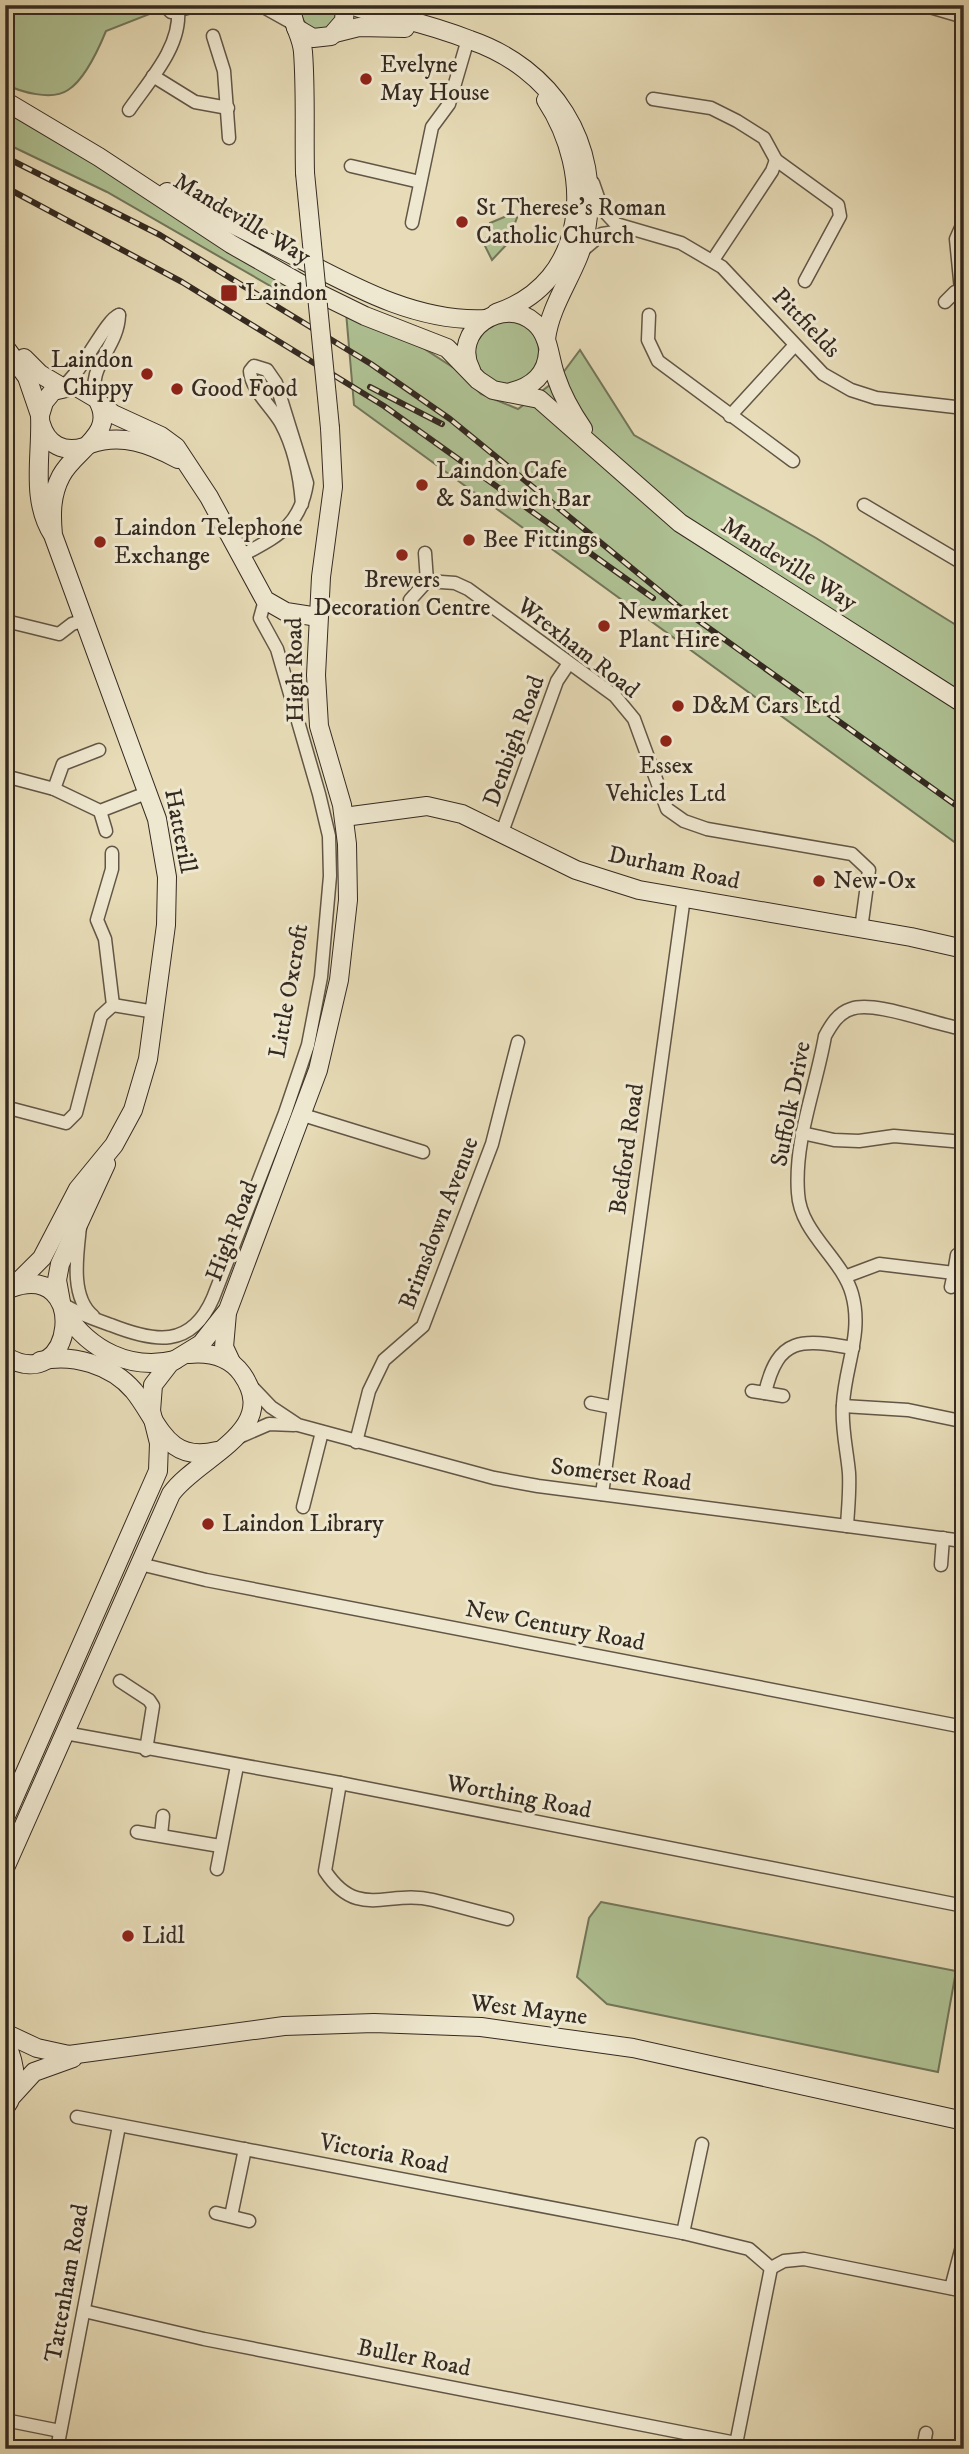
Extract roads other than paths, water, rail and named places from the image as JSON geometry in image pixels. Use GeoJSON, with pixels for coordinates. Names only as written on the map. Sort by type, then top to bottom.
{"type":"FeatureCollection","features":[{"type":"Feature","properties":{"kind":"street"},"geometry":{"type":"LineString","coordinates":[[164,5],[171,12],[199,5]]}},
{"type":"Feature","properties":{"kind":"street"},"geometry":{"type":"LineString","coordinates":[[260,5],[313,38],[365,26],[450,33]]}},
{"type":"Feature","properties":{"kind":"street","name":"High Road"},"geometry":{"type":"LineString","coordinates":[[5,1818],[158,1471],[160,1452],[150,1397],[153,1385],[164,1368],[209,1337],[228,1310],[303,1115],[321,1058],[342,960],[348,890],[344,817],[319,726],[318,617],[332,499],[333,453],[304,173],[303,49],[295,26],[292,5]]}},
{"type":"Feature","properties":{"kind":"street","name":"High Road"},"geometry":{"type":"LineString","coordinates":[[303,92],[314,61],[344,21],[345,5]]}},
{"type":"Feature","properties":{"kind":"street"},"geometry":{"type":"LineString","coordinates":[[352,5],[468,39],[509,59],[556,97],[572,122],[604,212],[616,223],[635,230]]}},
{"type":"Feature","properties":{"kind":"street"},"geometry":{"type":"LineString","coordinates":[[923,5],[964,16]]}},
{"type":"Feature","properties":{"kind":"street"},"geometry":{"type":"LineString","coordinates":[[129,110],[176,36],[177,11]]}},
{"type":"Feature","properties":{"kind":"street"},"geometry":{"type":"LineString","coordinates":[[213,36],[224,71],[229,138]]}},
{"type":"Feature","properties":{"kind":"street"},"geometry":{"type":"LineString","coordinates":[[412,223],[432,127],[449,104],[468,39]]}},
{"type":"Feature","properties":{"kind":"street"},"geometry":{"type":"LineString","coordinates":[[472,373],[466,360],[467,343],[474,330],[491,316],[524,301],[554,272],[569,246],[576,213],[574,166],[565,136],[541,94],[509,59]]}},
{"type":"Feature","properties":{"kind":"street"},"geometry":{"type":"LineString","coordinates":[[153,76],[195,102],[228,108]]}},
{"type":"Feature","properties":{"kind":"street"},"geometry":{"type":"LineString","coordinates":[[653,99],[711,108],[737,121],[764,138],[776,160],[838,205],[840,216],[805,281]]}},
{"type":"Feature","properties":{"kind":"street","name":"Mandeville Way"},"geometry":{"type":"LineString","coordinates":[[5,101],[99,157],[251,256],[350,309],[447,348],[493,390],[528,395],[547,405],[644,495],[689,529],[964,704]]}},
{"type":"Feature","properties":{"kind":"street"},"geometry":{"type":"LineString","coordinates":[[579,257],[589,207],[583,150]]}},
{"type":"Feature","properties":{"kind":"street","name":"Mandeville Way"},"geometry":{"type":"LineString","coordinates":[[99,157],[372,293],[435,316],[523,315],[534,321],[547,344],[566,400],[599,452]]}},
{"type":"Feature","properties":{"kind":"street"},"geometry":{"type":"LineString","coordinates":[[713,260],[772,171],[776,160]]}},
{"type":"Feature","properties":{"kind":"street"},"geometry":{"type":"LineString","coordinates":[[351,166],[420,182]]}},
{"type":"Feature","properties":{"kind":"street"},"geometry":{"type":"LineString","coordinates":[[945,302],[962,290],[956,239],[964,220]]}},
{"type":"Feature","properties":{"kind":"street"},"geometry":{"type":"LineString","coordinates":[[510,392],[527,387],[540,375],[550,314],[589,241],[613,230],[635,230]]}},
{"type":"Feature","properties":{"kind":"street","name":"Pittfields"},"geometry":{"type":"LineString","coordinates":[[635,230],[681,243],[713,260],[748,292],[794,346],[823,374],[851,390],[896,402],[964,408]]}},
{"type":"Feature","properties":{"kind":"street"},"geometry":{"type":"LineString","coordinates":[[41,419],[47,398],[62,387],[87,360],[110,319],[119,315],[116,337],[95,376],[99,402]]}},
{"type":"Feature","properties":{"kind":"street"},"geometry":{"type":"LineString","coordinates":[[649,315],[648,340],[658,361],[793,461]]}},
{"type":"Feature","properties":{"kind":"street"},"geometry":{"type":"LineString","coordinates":[[5,340],[40,374],[62,387],[81,388],[99,402]]}},
{"type":"Feature","properties":{"kind":"street"},"geometry":{"type":"LineString","coordinates":[[730,415],[794,346]]}},
{"type":"Feature","properties":{"kind":"street","name":"Hatterill"},"geometry":{"type":"LineString","coordinates":[[5,347],[27,377],[46,436],[55,445],[70,450],[87,446]]}},
{"type":"Feature","properties":{"kind":"street"},"geometry":{"type":"LineString","coordinates":[[241,556],[288,528],[302,504],[306,475],[283,398],[272,375],[263,367],[254,366],[250,371],[252,381],[281,423],[290,445],[302,504]]}},
{"type":"Feature","properties":{"kind":"street","name":"Hatterill"},"geometry":{"type":"LineString","coordinates":[[53,535],[54,491],[66,467],[102,429],[99,402]]}},
{"type":"Feature","properties":{"kind":"street","name":"Little Oxcroft"},"geometry":{"type":"LineString","coordinates":[[63,1308],[154,1340],[187,1331],[204,1315],[257,1186],[307,1045],[325,940],[330,876],[329,836],[277,649],[260,618],[265,600],[191,470],[173,444],[121,419],[99,402]]}},
{"type":"Feature","properties":{"kind":"street","name":"Hatterill"},"geometry":{"type":"LineString","coordinates":[[40,1361],[61,1345],[66,1334],[60,1264],[139,1094],[148,1059],[168,901],[161,836],[149,792],[38,500],[41,419]]}},
{"type":"Feature","properties":{"kind":"street"},"geometry":{"type":"LineString","coordinates":[[87,446],[115,439],[142,442],[167,453],[191,470]]}},
{"type":"Feature","properties":{"kind":"street"},"geometry":{"type":"LineString","coordinates":[[864,505],[964,564]]}},
{"type":"Feature","properties":{"kind":"street"},"geometry":{"type":"LineString","coordinates":[[410,600],[427,581],[425,553]]}},
{"type":"Feature","properties":{"kind":"street","name":"Wrexham Road"},"geometry":{"type":"LineString","coordinates":[[427,581],[455,583],[468,589],[615,696],[634,719],[667,809],[684,821],[707,829],[852,854],[862,860],[869,870],[860,929]]}},
{"type":"Feature","properties":{"kind":"street"},"geometry":{"type":"LineString","coordinates":[[265,600],[286,612],[318,617]]}},
{"type":"Feature","properties":{"kind":"street"},"geometry":{"type":"LineString","coordinates":[[6,621],[59,634],[72,624],[85,620]]}},
{"type":"Feature","properties":{"kind":"street","name":"Denbigh Road"},"geometry":{"type":"LineString","coordinates":[[501,835],[556,681],[569,663]]}},
{"type":"Feature","properties":{"kind":"street"},"geometry":{"type":"LineString","coordinates":[[54,789],[63,764],[99,750]]}},
{"type":"Feature","properties":{"kind":"street"},"geometry":{"type":"LineString","coordinates":[[5,775],[54,789],[100,811],[149,792]]}},
{"type":"Feature","properties":{"kind":"street","name":"Durham Road"},"geometry":{"type":"LineString","coordinates":[[344,817],[427,806],[462,814],[547,858],[601,879],[964,949]]}},
{"type":"Feature","properties":{"kind":"street"},"geometry":{"type":"LineString","coordinates":[[100,811],[106,831]]}},
{"type":"Feature","properties":{"kind":"street"},"geometry":{"type":"LineString","coordinates":[[112,853],[112,869],[97,920],[105,939],[113,1005]]}},
{"type":"Feature","properties":{"kind":"street","name":"Bedford Road"},"geometry":{"type":"LineString","coordinates":[[601,1494],[684,897]]}},
{"type":"Feature","properties":{"kind":"street"},"geometry":{"type":"LineString","coordinates":[[113,1005],[155,1012]]}},
{"type":"Feature","properties":{"kind":"street"},"geometry":{"type":"LineString","coordinates":[[5,1107],[66,1123],[76,1113],[102,1016],[113,1005]]}},
{"type":"Feature","properties":{"kind":"street","name":"Suffolk Drive"},"geometry":{"type":"LineString","coordinates":[[847,1526],[849,1472],[842,1406],[857,1312],[847,1276],[807,1221],[798,1197],[797,1171],[803,1133],[825,1036],[832,1022],[851,1009],[881,1008],[964,1029]]}},
{"type":"Feature","properties":{"kind":"street","name":"Brimsdown Avenue"},"geometry":{"type":"LineString","coordinates":[[356,1442],[369,1391],[384,1360],[423,1326],[492,1144],[518,1042]]}},
{"type":"Feature","properties":{"kind":"street"},"geometry":{"type":"LineString","coordinates":[[303,1115],[423,1152]]}},
{"type":"Feature","properties":{"kind":"street"},"geometry":{"type":"LineString","coordinates":[[803,1133],[834,1140],[859,1141],[894,1136],[964,1142]]}},
{"type":"Feature","properties":{"kind":"street","name":"Hatterill"},"geometry":{"type":"LineString","coordinates":[[9,1289],[42,1258],[78,1189],[114,1145]]}},
{"type":"Feature","properties":{"kind":"street"},"geometry":{"type":"LineString","coordinates":[[84,1210],[79,1249],[80,1297],[88,1312],[102,1322]]}},
{"type":"Feature","properties":{"kind":"street"},"geometry":{"type":"LineString","coordinates":[[951,1287],[957,1255]]}},
{"type":"Feature","properties":{"kind":"street"},"geometry":{"type":"LineString","coordinates":[[847,1276],[879,1264],[954,1273]]}},
{"type":"Feature","properties":{"kind":"street"},"geometry":{"type":"LineString","coordinates":[[5,1868],[177,1486],[238,1438],[251,1410],[246,1380],[231,1362],[213,1354],[141,1364],[120,1358],[84,1337],[47,1289],[36,1285],[9,1289]]}},
{"type":"Feature","properties":{"kind":"street","name":"High Road"},"geometry":{"type":"LineString","coordinates":[[228,1310],[224,1346],[231,1362]]}},
{"type":"Feature","properties":{"kind":"street"},"geometry":{"type":"LineString","coordinates":[[783,1396],[759,1392],[774,1361],[786,1348],[801,1342],[853,1349]]}},
{"type":"Feature","properties":{"kind":"street"},"geometry":{"type":"LineString","coordinates":[[5,1356],[18,1362],[69,1357],[114,1375],[134,1391],[161,1435],[178,1449],[193,1453],[221,1450]]}},
{"type":"Feature","properties":{"kind":"street","name":"Somerset Road"},"geometry":{"type":"LineString","coordinates":[[246,1380],[271,1407],[298,1425]]}},
{"type":"Feature","properties":{"kind":"street"},"geometry":{"type":"LineString","coordinates":[[591,1404],[611,1407]]}},
{"type":"Feature","properties":{"kind":"street"},"geometry":{"type":"LineString","coordinates":[[842,1406],[908,1410],[961,1421]]}},
{"type":"Feature","properties":{"kind":"street","name":"Somerset Road"},"geometry":{"type":"LineString","coordinates":[[238,1438],[269,1424],[298,1425],[494,1478],[963,1541]]}},
{"type":"Feature","properties":{"kind":"street"},"geometry":{"type":"LineString","coordinates":[[303,1507],[322,1432]]}},
{"type":"Feature","properties":{"kind":"street"},"geometry":{"type":"LineString","coordinates":[[941,1565],[943,1538]]}},
{"type":"Feature","properties":{"kind":"street","name":"New Century Road"},"geometry":{"type":"LineString","coordinates":[[140,1564],[206,1580],[964,1727]]}},
{"type":"Feature","properties":{"kind":"street"},"geometry":{"type":"LineString","coordinates":[[134,1689],[137,1675]]}},
{"type":"Feature","properties":{"kind":"street"},"geometry":{"type":"LineString","coordinates":[[120,1681],[153,1706],[146,1750]]}},
{"type":"Feature","properties":{"kind":"street","name":"Worthing Road"},"geometry":{"type":"LineString","coordinates":[[65,1733],[146,1750],[340,1783],[964,1906]]}},
{"type":"Feature","properties":{"kind":"street"},"geometry":{"type":"LineString","coordinates":[[217,1869],[237,1766]]}},
{"type":"Feature","properties":{"kind":"street"},"geometry":{"type":"LineString","coordinates":[[340,1783],[325,1871],[335,1885],[358,1901],[431,1899],[507,1919]]}},
{"type":"Feature","properties":{"kind":"street"},"geometry":{"type":"LineString","coordinates":[[161,1835],[163,1816]]}},
{"type":"Feature","properties":{"kind":"street"},"geometry":{"type":"LineString","coordinates":[[137,1832],[220,1846]]}},
{"type":"Feature","properties":{"kind":"street","name":"West Mayne"},"geometry":{"type":"LineString","coordinates":[[9,2102],[34,2072],[83,2054],[284,2026],[374,2023],[481,2027],[634,2048],[964,2121]]}},
{"type":"Feature","properties":{"kind":"street","name":"West Mayne"},"geometry":{"type":"LineString","coordinates":[[5,2033],[37,2048],[83,2054]]}},
{"type":"Feature","properties":{"kind":"street"},"geometry":{"type":"LineString","coordinates":[[5,2041],[14,2062],[9,2102]]}},
{"type":"Feature","properties":{"kind":"street","name":"Victoria Road"},"geometry":{"type":"LineString","coordinates":[[77,2117],[683,2233],[749,2249],[771,2268]]}},
{"type":"Feature","properties":{"kind":"street","name":"Tattenham Road"},"geometry":{"type":"LineString","coordinates":[[57,2449],[119,2126]]}},
{"type":"Feature","properties":{"kind":"street"},"geometry":{"type":"LineString","coordinates":[[683,2233],[702,2144]]}},
{"type":"Feature","properties":{"kind":"street"},"geometry":{"type":"LineString","coordinates":[[232,2216],[246,2149]]}},
{"type":"Feature","properties":{"kind":"street"},"geometry":{"type":"LineString","coordinates":[[216,2213],[249,2221]]}},
{"type":"Feature","properties":{"kind":"street"},"geometry":{"type":"LineString","coordinates":[[735,2446],[771,2268],[784,2261],[804,2259],[958,2290],[964,2239]]}},
{"type":"Feature","properties":{"kind":"street","name":"Buller Road"},"geometry":{"type":"LineString","coordinates":[[84,2311],[204,2339],[735,2446]]}},
{"type":"Feature","properties":{"kind":"street"},"geometry":{"type":"LineString","coordinates":[[5,2420],[60,2431]]}},
{"type":"Feature","properties":{"kind":"street"},"geometry":{"type":"LineString","coordinates":[[923,2449],[926,2433]]}},
{"type":"Feature","properties":{"kind":"railway"},"geometry":{"type":"LineString","coordinates":[[5,157],[160,235],[371,364],[450,419],[678,606],[964,811]]}},
{"type":"Feature","properties":{"kind":"railway"},"geometry":{"type":"LineString","coordinates":[[5,187],[182,282],[384,406],[653,598]]}},
{"type":"Feature","properties":{"kind":"railway"},"geometry":{"type":"LineString","coordinates":[[370,387],[442,424]]}},
{"type":"Feature","properties":{"kind":"place","name":"Evelyne May House"},"geometry":{"type":"Point","coordinates":[366,79]}},
{"type":"Feature","properties":{"kind":"place","name":"St Therese's Roman Catholic Church"},"geometry":{"type":"Point","coordinates":[462,222]}},
{"type":"Feature","properties":{"kind":"place","name":"Laindon"},"geometry":{"type":"Point","coordinates":[229,293]}},
{"type":"Feature","properties":{"kind":"place","name":"Laindon Chippy"},"geometry":{"type":"Point","coordinates":[147,374]}},
{"type":"Feature","properties":{"kind":"place","name":"Good Food"},"geometry":{"type":"Point","coordinates":[177,389]}},
{"type":"Feature","properties":{"kind":"place","name":"Laindon Cafe & Sandwich Bar"},"geometry":{"type":"Point","coordinates":[422,485]}},
{"type":"Feature","properties":{"kind":"place","name":"Bee Fittings"},"geometry":{"type":"Point","coordinates":[469,540]}},
{"type":"Feature","properties":{"kind":"place","name":"Laindon Telephone Exchange"},"geometry":{"type":"Point","coordinates":[100,542]}},
{"type":"Feature","properties":{"kind":"place","name":"Brewers Decoration Centre"},"geometry":{"type":"Point","coordinates":[402,555]}},
{"type":"Feature","properties":{"kind":"place","name":"Newmarket Plant Hire"},"geometry":{"type":"Point","coordinates":[604,626]}},
{"type":"Feature","properties":{"kind":"place","name":"D&M Cars Ltd"},"geometry":{"type":"Point","coordinates":[678,706]}},
{"type":"Feature","properties":{"kind":"place","name":"Essex Vehicles Ltd"},"geometry":{"type":"Point","coordinates":[666,741]}},
{"type":"Feature","properties":{"kind":"place","name":"New-Ox"},"geometry":{"type":"Point","coordinates":[819,881]}},
{"type":"Feature","properties":{"kind":"place","name":"Laindon Library"},"geometry":{"type":"Point","coordinates":[208,1524]}},
{"type":"Feature","properties":{"kind":"place","name":"Lidl"},"geometry":{"type":"Point","coordinates":[128,1936]}}]}
